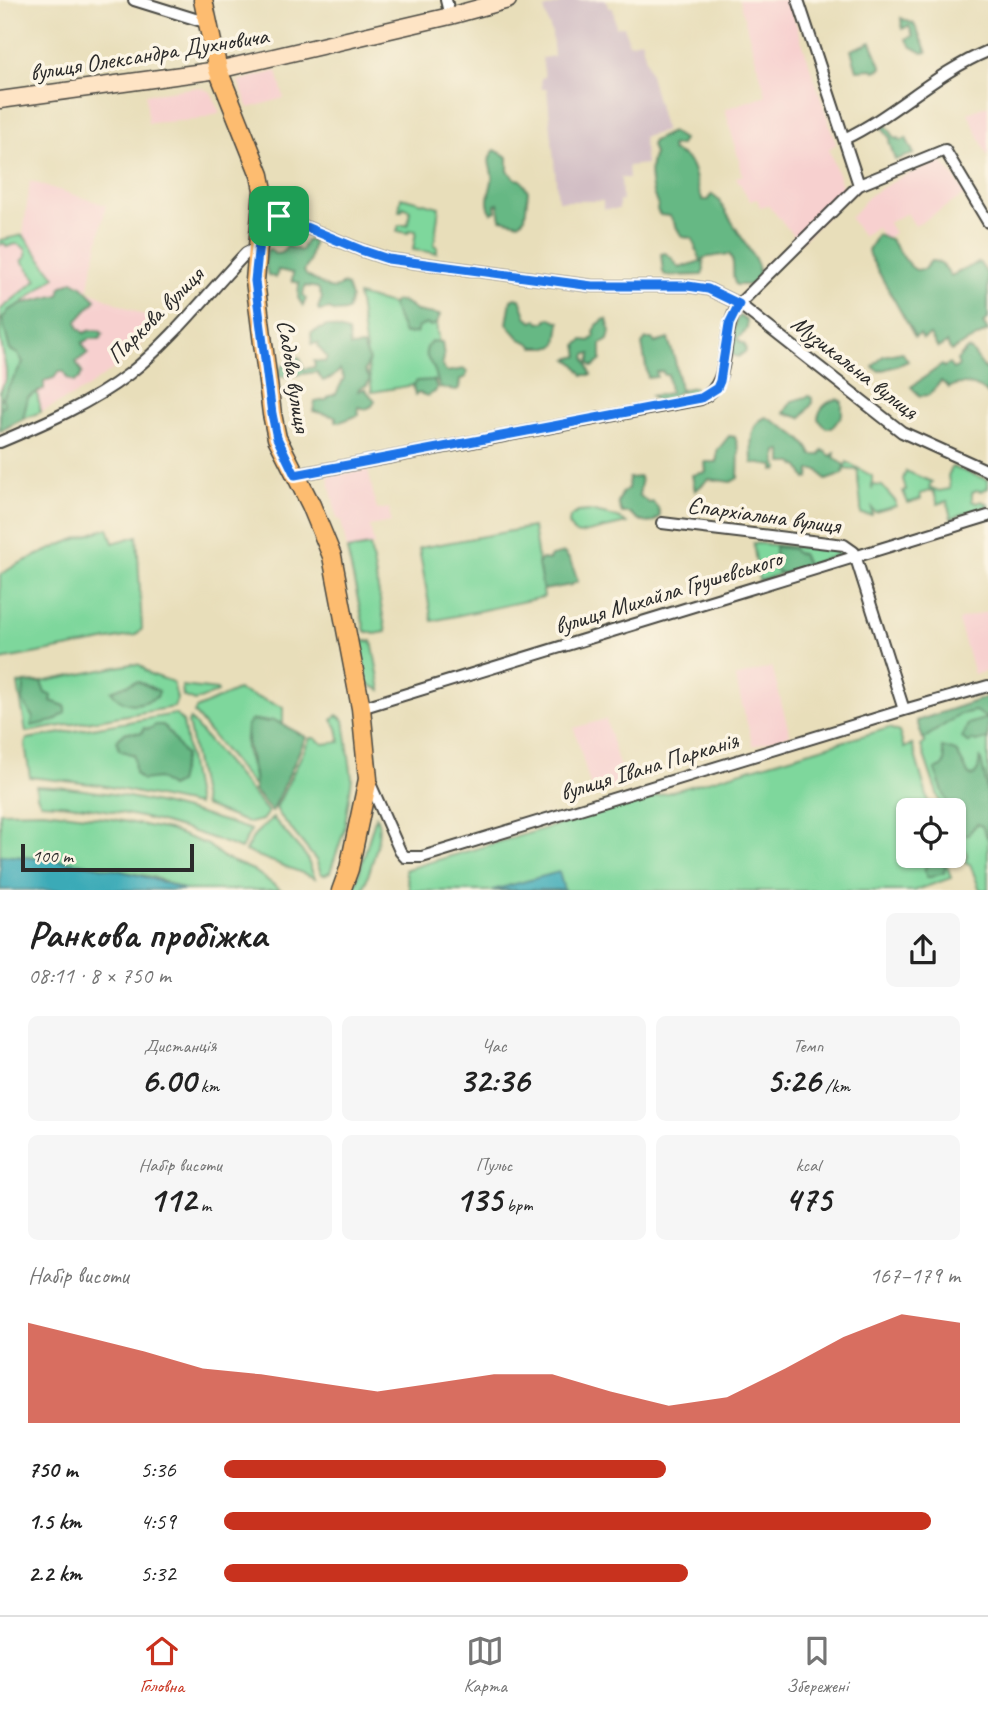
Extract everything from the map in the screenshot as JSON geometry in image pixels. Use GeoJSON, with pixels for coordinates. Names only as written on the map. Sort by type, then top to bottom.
{"type":"FeatureCollection","features":[{"type":"Feature","properties":{"kind":"main road","name":"Садова вулиця"},"geometry":{"type":"LineString","coordinates":[[204,0],[218,70],[260,175],[264,195],[255,281],[277,438],[314,512],[332,556],[361,708],[368,779],[355,845],[341,890]]}},
{"type":"Feature","properties":{"kind":"street"},"geometry":{"type":"LineString","coordinates":[[134,0],[208,23]]}},
{"type":"Feature","properties":{"kind":"street","name":"вулиця Олександра Духновича"},"geometry":{"type":"LineString","coordinates":[[0,100],[218,70],[448,8],[509,0]]}},
{"type":"Feature","properties":{"kind":"street"},"geometry":{"type":"LineString","coordinates":[[798,0],[859,185]]}},
{"type":"Feature","properties":{"kind":"street"},"geometry":{"type":"LineString","coordinates":[[844,139],[881,120],[940,77],[988,51]]}},
{"type":"Feature","properties":{"kind":"street"},"geometry":{"type":"LineString","coordinates":[[295,475],[701,398],[717,388],[720,381],[729,324],[739,304],[859,185],[946,150],[988,222]]}},
{"type":"Feature","properties":{"kind":"street","name":"Музикальна вулиця"},"geometry":{"type":"LineString","coordinates":[[264,195],[279,216],[388,259],[592,286],[688,286],[708,289],[739,304],[887,423],[920,442],[988,471]]}},
{"type":"Feature","properties":{"kind":"street","name":"Паркова вулиця"},"geometry":{"type":"LineString","coordinates":[[0,442],[73,409],[129,374],[246,253],[257,247]]}},
{"type":"Feature","properties":{"kind":"street","name":"вулиця Михайла Грушевського"},"geometry":{"type":"LineString","coordinates":[[361,708],[988,516]]}},
{"type":"Feature","properties":{"kind":"street","name":"Єпархіальна вулиця"},"geometry":{"type":"LineString","coordinates":[[662,523],[844,545],[857,556]]}},
{"type":"Feature","properties":{"kind":"street"},"geometry":{"type":"LineString","coordinates":[[857,556],[904,709]]}},
{"type":"Feature","properties":{"kind":"street","name":"вулиця Івана Парканія"},"geometry":{"type":"LineString","coordinates":[[368,779],[400,852],[405,857],[422,858],[904,709],[988,686]]}},
{"type":"Feature","properties":{"kind":"shaded area"},"geometry":{"type":"Polygon","coordinates":[[[570,0],[606,0],[609,8],[613,8],[616,27],[624,26],[629,44],[641,40],[665,131],[643,137],[646,164],[628,166],[629,178],[621,178],[622,201],[619,201],[619,209],[603,209],[603,201],[558,201],[547,89],[542,89],[541,78],[545,77],[542,58],[554,56],[552,34],[544,9],[570,0]]]}},
{"type":"Feature","properties":{"kind":"shaded area"},"geometry":{"type":"Polygon","coordinates":[[[739,0],[788,0],[836,144],[829,149],[846,197],[800,243],[768,205],[760,207],[757,199],[750,201],[736,177],[743,175],[725,109],[766,95],[739,0]]]}},
{"type":"Feature","properties":{"kind":"shaded area"},"geometry":{"type":"Polygon","coordinates":[[[277,71],[284,98],[249,108],[238,81],[277,71]]]}},
{"type":"Feature","properties":{"kind":"shaded area"},"geometry":{"type":"Polygon","coordinates":[[[199,87],[211,92],[220,113],[196,120],[148,123],[146,94],[199,87]]]}},
{"type":"Feature","properties":{"kind":"shaded area"},"geometry":{"type":"Polygon","coordinates":[[[988,105],[988,157],[968,113],[988,105]]]}},
{"type":"Feature","properties":{"kind":"shaded area"},"geometry":{"type":"Polygon","coordinates":[[[942,161],[966,194],[915,226],[907,213],[888,223],[894,233],[885,239],[876,227],[863,237],[850,218],[870,195],[901,177],[942,161]]]}},
{"type":"Feature","properties":{"kind":"shaded area"},"geometry":{"type":"Polygon","coordinates":[[[30,181],[106,205],[88,290],[161,323],[127,359],[84,390],[41,412],[0,428],[0,239],[23,235],[30,181]]]}},
{"type":"Feature","properties":{"kind":"shaded area"},"geometry":{"type":"Polygon","coordinates":[[[368,470],[377,510],[389,508],[391,522],[370,526],[374,545],[347,550],[328,476],[368,470]]]}},
{"type":"Feature","properties":{"kind":"shaded area"},"geometry":{"type":"Polygon","coordinates":[[[988,611],[988,671],[974,674],[958,620],[988,611]]]}},
{"type":"Feature","properties":{"kind":"shaded area"},"geometry":{"type":"Polygon","coordinates":[[[772,667],[790,735],[753,746],[735,677],[772,667]]]}},
{"type":"Feature","properties":{"kind":"shaded area"},"geometry":{"type":"Polygon","coordinates":[[[606,719],[625,787],[593,795],[574,728],[606,719]]]}},
{"type":"Feature","properties":{"kind":"green space"},"geometry":{"type":"Polygon","coordinates":[[[901,18],[914,24],[927,52],[923,53],[912,47],[906,39],[913,36],[909,26],[902,29],[901,18]]]}},
{"type":"Feature","properties":{"kind":"green space"},"geometry":{"type":"Polygon","coordinates":[[[871,42],[882,68],[875,71],[857,70],[851,50],[871,42]]]}},
{"type":"Feature","properties":{"kind":"green space"},"geometry":{"type":"Polygon","coordinates":[[[886,125],[896,139],[901,141],[906,138],[914,154],[895,160],[889,141],[891,140],[882,128],[886,125]]]}},
{"type":"Feature","properties":{"kind":"green space"},"geometry":{"type":"Polygon","coordinates":[[[672,132],[683,139],[680,145],[671,146],[672,151],[692,165],[703,200],[708,200],[712,194],[719,201],[755,259],[759,276],[751,285],[736,285],[733,261],[729,254],[703,258],[702,275],[666,276],[663,272],[661,254],[665,253],[671,257],[679,268],[701,261],[692,238],[682,237],[670,216],[660,215],[653,194],[651,166],[654,154],[651,145],[653,141],[672,132]]]}},
{"type":"Feature","properties":{"kind":"green space"},"geometry":{"type":"Polygon","coordinates":[[[495,150],[508,157],[508,171],[521,180],[528,191],[525,217],[519,223],[501,219],[498,203],[495,205],[496,211],[492,213],[488,205],[492,181],[489,162],[495,150]]]}},
{"type":"Feature","properties":{"kind":"green space"},"geometry":{"type":"Polygon","coordinates":[[[401,197],[439,207],[434,246],[437,246],[437,253],[413,250],[416,231],[397,231],[399,225],[408,225],[410,210],[403,207],[402,211],[399,211],[401,197]]]}},
{"type":"Feature","properties":{"kind":"green space"},"geometry":{"type":"Polygon","coordinates":[[[23,235],[55,277],[18,306],[41,412],[0,428],[0,392],[6,380],[6,370],[0,336],[0,310],[37,280],[22,261],[26,257],[26,250],[17,244],[7,247],[4,243],[0,245],[0,240],[23,235]]]}},
{"type":"Feature","properties":{"kind":"green space"},"geometry":{"type":"Polygon","coordinates":[[[877,235],[890,239],[916,270],[924,269],[931,261],[935,261],[951,276],[979,262],[988,275],[988,319],[983,323],[988,331],[951,351],[947,343],[938,348],[930,335],[923,339],[920,334],[915,337],[869,255],[868,250],[877,235]]]}},
{"type":"Feature","properties":{"kind":"green space"},"geometry":{"type":"Polygon","coordinates":[[[306,240],[312,241],[313,244],[309,263],[304,271],[306,275],[329,288],[334,289],[343,284],[347,286],[351,297],[348,310],[319,311],[322,298],[318,288],[305,286],[303,295],[306,299],[303,306],[298,298],[299,283],[292,281],[293,273],[278,270],[276,278],[268,275],[265,264],[267,250],[270,249],[275,254],[282,253],[287,246],[301,251],[306,240]]]}},
{"type":"Feature","properties":{"kind":"green space"},"geometry":{"type":"Polygon","coordinates":[[[73,281],[96,300],[77,321],[78,327],[84,333],[91,330],[103,334],[100,339],[89,339],[82,343],[88,353],[76,362],[82,373],[79,379],[74,382],[67,378],[64,372],[59,371],[54,378],[44,381],[44,389],[28,397],[23,419],[0,431],[0,408],[5,405],[2,398],[23,362],[18,354],[10,350],[2,319],[9,310],[21,304],[59,295],[61,287],[73,281]]]}},
{"type":"Feature","properties":{"kind":"green space"},"geometry":{"type":"Polygon","coordinates":[[[358,295],[435,316],[444,380],[372,392],[358,295]]]}},
{"type":"Feature","properties":{"kind":"green space"},"geometry":{"type":"Polygon","coordinates":[[[520,299],[527,318],[533,322],[537,319],[539,323],[546,322],[546,319],[551,318],[560,322],[557,344],[553,347],[534,347],[520,339],[507,324],[511,300],[520,299]]]}},
{"type":"Feature","properties":{"kind":"green space"},"geometry":{"type":"Polygon","coordinates":[[[394,301],[406,303],[415,311],[440,315],[436,324],[426,324],[418,327],[416,333],[404,334],[392,305],[394,301]]]}},
{"type":"Feature","properties":{"kind":"green space"},"geometry":{"type":"Polygon","coordinates":[[[740,316],[747,321],[747,325],[746,331],[737,339],[745,345],[746,351],[738,357],[731,352],[736,321],[740,316]]]}},
{"type":"Feature","properties":{"kind":"green space"},"geometry":{"type":"Polygon","coordinates":[[[605,319],[610,332],[608,340],[601,344],[601,360],[593,367],[589,363],[591,354],[587,354],[585,357],[591,375],[583,375],[568,359],[579,356],[577,345],[583,340],[590,341],[595,336],[597,325],[605,319]]]}},
{"type":"Feature","properties":{"kind":"green space"},"geometry":{"type":"Polygon","coordinates":[[[327,326],[348,332],[350,347],[363,346],[369,360],[365,371],[370,379],[367,385],[358,391],[365,389],[375,401],[366,409],[358,407],[359,415],[340,422],[336,421],[336,417],[313,411],[315,402],[336,394],[344,378],[340,370],[323,381],[317,372],[279,377],[282,366],[294,362],[293,355],[300,358],[304,369],[315,367],[314,361],[325,362],[327,357],[318,343],[312,344],[311,333],[327,326]]]}},
{"type":"Feature","properties":{"kind":"green space"},"geometry":{"type":"Polygon","coordinates":[[[646,339],[652,339],[655,343],[668,339],[680,390],[694,387],[697,392],[694,395],[679,392],[657,402],[651,396],[670,393],[668,375],[664,375],[663,371],[656,372],[657,377],[648,378],[642,344],[646,339]]]}},
{"type":"Feature","properties":{"kind":"green space"},"geometry":{"type":"Polygon","coordinates":[[[431,341],[442,342],[442,366],[446,372],[464,369],[467,372],[466,377],[460,380],[457,390],[440,388],[435,371],[426,356],[426,349],[431,341]]]}},
{"type":"Feature","properties":{"kind":"green space"},"geometry":{"type":"Polygon","coordinates":[[[967,349],[971,350],[985,369],[988,367],[988,394],[970,385],[959,384],[949,388],[941,381],[929,395],[920,396],[911,387],[942,365],[944,367],[949,364],[953,369],[959,366],[957,360],[967,349]]]}},
{"type":"Feature","properties":{"kind":"green space"},"geometry":{"type":"Polygon","coordinates":[[[902,352],[908,361],[879,371],[873,367],[883,356],[902,352]]]}},
{"type":"Feature","properties":{"kind":"green space"},"geometry":{"type":"Polygon","coordinates":[[[434,380],[437,388],[435,392],[427,396],[419,393],[415,395],[413,385],[417,381],[434,380]]]}},
{"type":"Feature","properties":{"kind":"green space"},"geometry":{"type":"Polygon","coordinates":[[[809,396],[812,398],[812,404],[801,418],[784,413],[792,401],[809,396]]]}},
{"type":"Feature","properties":{"kind":"green space"},"geometry":{"type":"Polygon","coordinates":[[[838,399],[842,402],[842,415],[832,428],[826,428],[818,419],[820,412],[827,403],[838,399]]]}},
{"type":"Feature","properties":{"kind":"green space"},"geometry":{"type":"Polygon","coordinates":[[[766,417],[799,437],[812,455],[820,455],[823,450],[831,456],[835,453],[834,457],[844,465],[843,474],[826,480],[818,470],[810,470],[809,478],[806,479],[800,468],[793,463],[782,463],[782,451],[777,451],[777,470],[774,470],[774,466],[752,463],[753,431],[766,417]]]}},
{"type":"Feature","properties":{"kind":"green space"},"geometry":{"type":"Polygon","coordinates":[[[729,436],[735,437],[739,450],[738,478],[731,482],[709,479],[695,491],[692,475],[706,472],[705,462],[717,462],[717,451],[729,436]]]}},
{"type":"Feature","properties":{"kind":"green space"},"geometry":{"type":"Polygon","coordinates":[[[847,462],[872,476],[872,490],[873,485],[882,486],[896,502],[896,506],[875,512],[872,508],[872,515],[861,514],[858,470],[844,469],[847,462]]]}},
{"type":"Feature","properties":{"kind":"green space"},"geometry":{"type":"Polygon","coordinates":[[[952,467],[988,480],[988,488],[972,493],[972,501],[981,501],[988,506],[951,518],[947,501],[938,504],[933,490],[920,494],[921,499],[908,503],[903,491],[906,490],[903,479],[906,471],[932,482],[929,487],[939,491],[950,489],[948,476],[952,467]]]}},
{"type":"Feature","properties":{"kind":"green space"},"geometry":{"type":"Polygon","coordinates":[[[640,477],[639,495],[649,503],[653,502],[660,516],[649,523],[630,513],[622,513],[618,503],[622,493],[628,489],[629,478],[640,477]]]}},
{"type":"Feature","properties":{"kind":"green space"},"geometry":{"type":"Polygon","coordinates":[[[590,511],[616,517],[627,523],[579,534],[573,532],[569,524],[570,517],[578,512],[590,511]]]}},
{"type":"Feature","properties":{"kind":"green space"},"geometry":{"type":"Polygon","coordinates":[[[533,527],[544,597],[432,621],[419,548],[533,527]]]}},
{"type":"Feature","properties":{"kind":"green space"},"geometry":{"type":"Polygon","coordinates":[[[108,528],[113,543],[137,536],[142,629],[136,635],[0,660],[0,575],[65,543],[108,528]]]}},
{"type":"Feature","properties":{"kind":"green space"},"geometry":{"type":"Polygon","coordinates":[[[753,543],[833,550],[841,554],[759,581],[753,543]]]}},
{"type":"Feature","properties":{"kind":"green space"},"geometry":{"type":"Polygon","coordinates":[[[370,546],[386,632],[375,634],[365,631],[347,550],[370,546]]]}},
{"type":"Feature","properties":{"kind":"green space"},"geometry":{"type":"Polygon","coordinates":[[[775,547],[793,549],[802,554],[807,564],[786,573],[779,573],[775,569],[775,547]]]}},
{"type":"Feature","properties":{"kind":"green space"},"geometry":{"type":"Polygon","coordinates":[[[564,553],[570,560],[578,581],[571,585],[543,590],[538,564],[542,559],[549,560],[551,556],[564,553]]]}},
{"type":"Feature","properties":{"kind":"green space"},"geometry":{"type":"Polygon","coordinates":[[[360,641],[372,641],[381,690],[367,684],[360,641]]]}},
{"type":"Feature","properties":{"kind":"green space"},"geometry":{"type":"Polygon","coordinates":[[[132,664],[140,665],[150,674],[173,682],[177,699],[174,707],[26,732],[18,684],[132,664]]]}},
{"type":"Feature","properties":{"kind":"green space"},"geometry":{"type":"Polygon","coordinates":[[[137,681],[159,691],[157,697],[132,704],[116,697],[111,691],[137,681]]]}},
{"type":"Feature","properties":{"kind":"green space"},"geometry":{"type":"Polygon","coordinates":[[[41,682],[45,693],[52,696],[51,701],[65,706],[65,713],[54,721],[31,726],[33,718],[23,701],[24,683],[41,682]]]}},
{"type":"Feature","properties":{"kind":"green space"},"geometry":{"type":"Polygon","coordinates":[[[182,686],[218,692],[195,701],[183,696],[182,686]]]}},
{"type":"Feature","properties":{"kind":"green space"},"geometry":{"type":"Polygon","coordinates":[[[237,690],[283,707],[283,724],[253,720],[247,730],[246,749],[254,774],[255,788],[194,713],[196,709],[237,690]]]}},
{"type":"Feature","properties":{"kind":"green space"},"geometry":{"type":"Polygon","coordinates":[[[988,697],[988,890],[980,890],[970,864],[966,863],[966,798],[939,798],[921,746],[925,743],[917,721],[988,697]]]}},
{"type":"Feature","properties":{"kind":"green space"},"geometry":{"type":"Polygon","coordinates":[[[988,697],[988,739],[976,742],[972,740],[969,743],[962,738],[968,724],[987,718],[975,711],[961,714],[923,739],[917,721],[988,697]]]}},
{"type":"Feature","properties":{"kind":"green space"},"geometry":{"type":"Polygon","coordinates":[[[175,714],[183,722],[197,805],[100,785],[30,777],[25,744],[27,739],[175,714]]]}},
{"type":"Feature","properties":{"kind":"green space"},"geometry":{"type":"Polygon","coordinates":[[[337,715],[344,720],[352,778],[344,831],[330,872],[324,875],[316,860],[276,808],[310,738],[324,744],[340,742],[332,720],[337,715]]]}},
{"type":"Feature","properties":{"kind":"green space"},"geometry":{"type":"Polygon","coordinates":[[[190,719],[268,812],[262,820],[249,823],[204,806],[188,722],[190,719]]]}},
{"type":"Feature","properties":{"kind":"green space"},"geometry":{"type":"Polygon","coordinates":[[[252,720],[274,720],[306,737],[272,812],[254,791],[247,734],[247,725],[252,720]]]}},
{"type":"Feature","properties":{"kind":"green space"},"geometry":{"type":"Polygon","coordinates":[[[163,725],[185,755],[178,783],[170,787],[158,778],[142,780],[135,773],[134,755],[119,750],[117,740],[126,732],[142,733],[144,728],[149,729],[163,725]]]}},
{"type":"Feature","properties":{"kind":"green space"},"geometry":{"type":"Polygon","coordinates":[[[889,728],[899,732],[904,748],[912,744],[928,798],[896,798],[896,868],[948,868],[951,878],[917,890],[410,890],[405,870],[889,728]]]}},
{"type":"Feature","properties":{"kind":"green space"},"geometry":{"type":"Polygon","coordinates":[[[942,747],[956,751],[969,775],[974,776],[980,757],[986,786],[988,839],[982,826],[977,824],[966,835],[966,798],[946,798],[935,770],[942,767],[945,761],[942,747]]]}},
{"type":"Feature","properties":{"kind":"green space"},"geometry":{"type":"Polygon","coordinates":[[[36,786],[145,800],[251,830],[241,849],[143,817],[93,808],[41,803],[36,786]]]}},
{"type":"Feature","properties":{"kind":"green space"},"geometry":{"type":"Polygon","coordinates":[[[43,811],[112,819],[169,830],[208,845],[224,858],[253,870],[281,890],[185,890],[153,877],[59,860],[0,855],[0,812],[43,811]]]}},
{"type":"Feature","properties":{"kind":"green space"},"geometry":{"type":"Polygon","coordinates":[[[376,816],[379,832],[372,863],[363,890],[354,890],[376,816]]]}},
{"type":"Feature","properties":{"kind":"green space"},"geometry":{"type":"Polygon","coordinates":[[[273,818],[306,856],[315,878],[245,851],[255,834],[273,818]]]}},
{"type":"Feature","properties":{"kind":"green space"},"geometry":{"type":"Polygon","coordinates":[[[945,868],[944,873],[927,878],[924,870],[945,868]]]}},
{"type":"Feature","properties":{"kind":"water"},"geometry":{"type":"Polygon","coordinates":[[[0,855],[118,870],[185,890],[0,890],[0,855]]]}},
{"type":"Feature","properties":{"kind":"water"},"geometry":{"type":"Polygon","coordinates":[[[559,872],[564,890],[493,890],[559,872]]]}},
{"type":"Feature","properties":{"kind":"route"},"geometry":{"type":"LineString","coordinates":[[264,195],[279,216],[361,250],[415,264],[592,286],[688,286],[708,289],[739,304],[729,324],[720,381],[717,388],[701,398],[295,475],[277,438],[272,414],[255,281],[264,195]]}}]}
